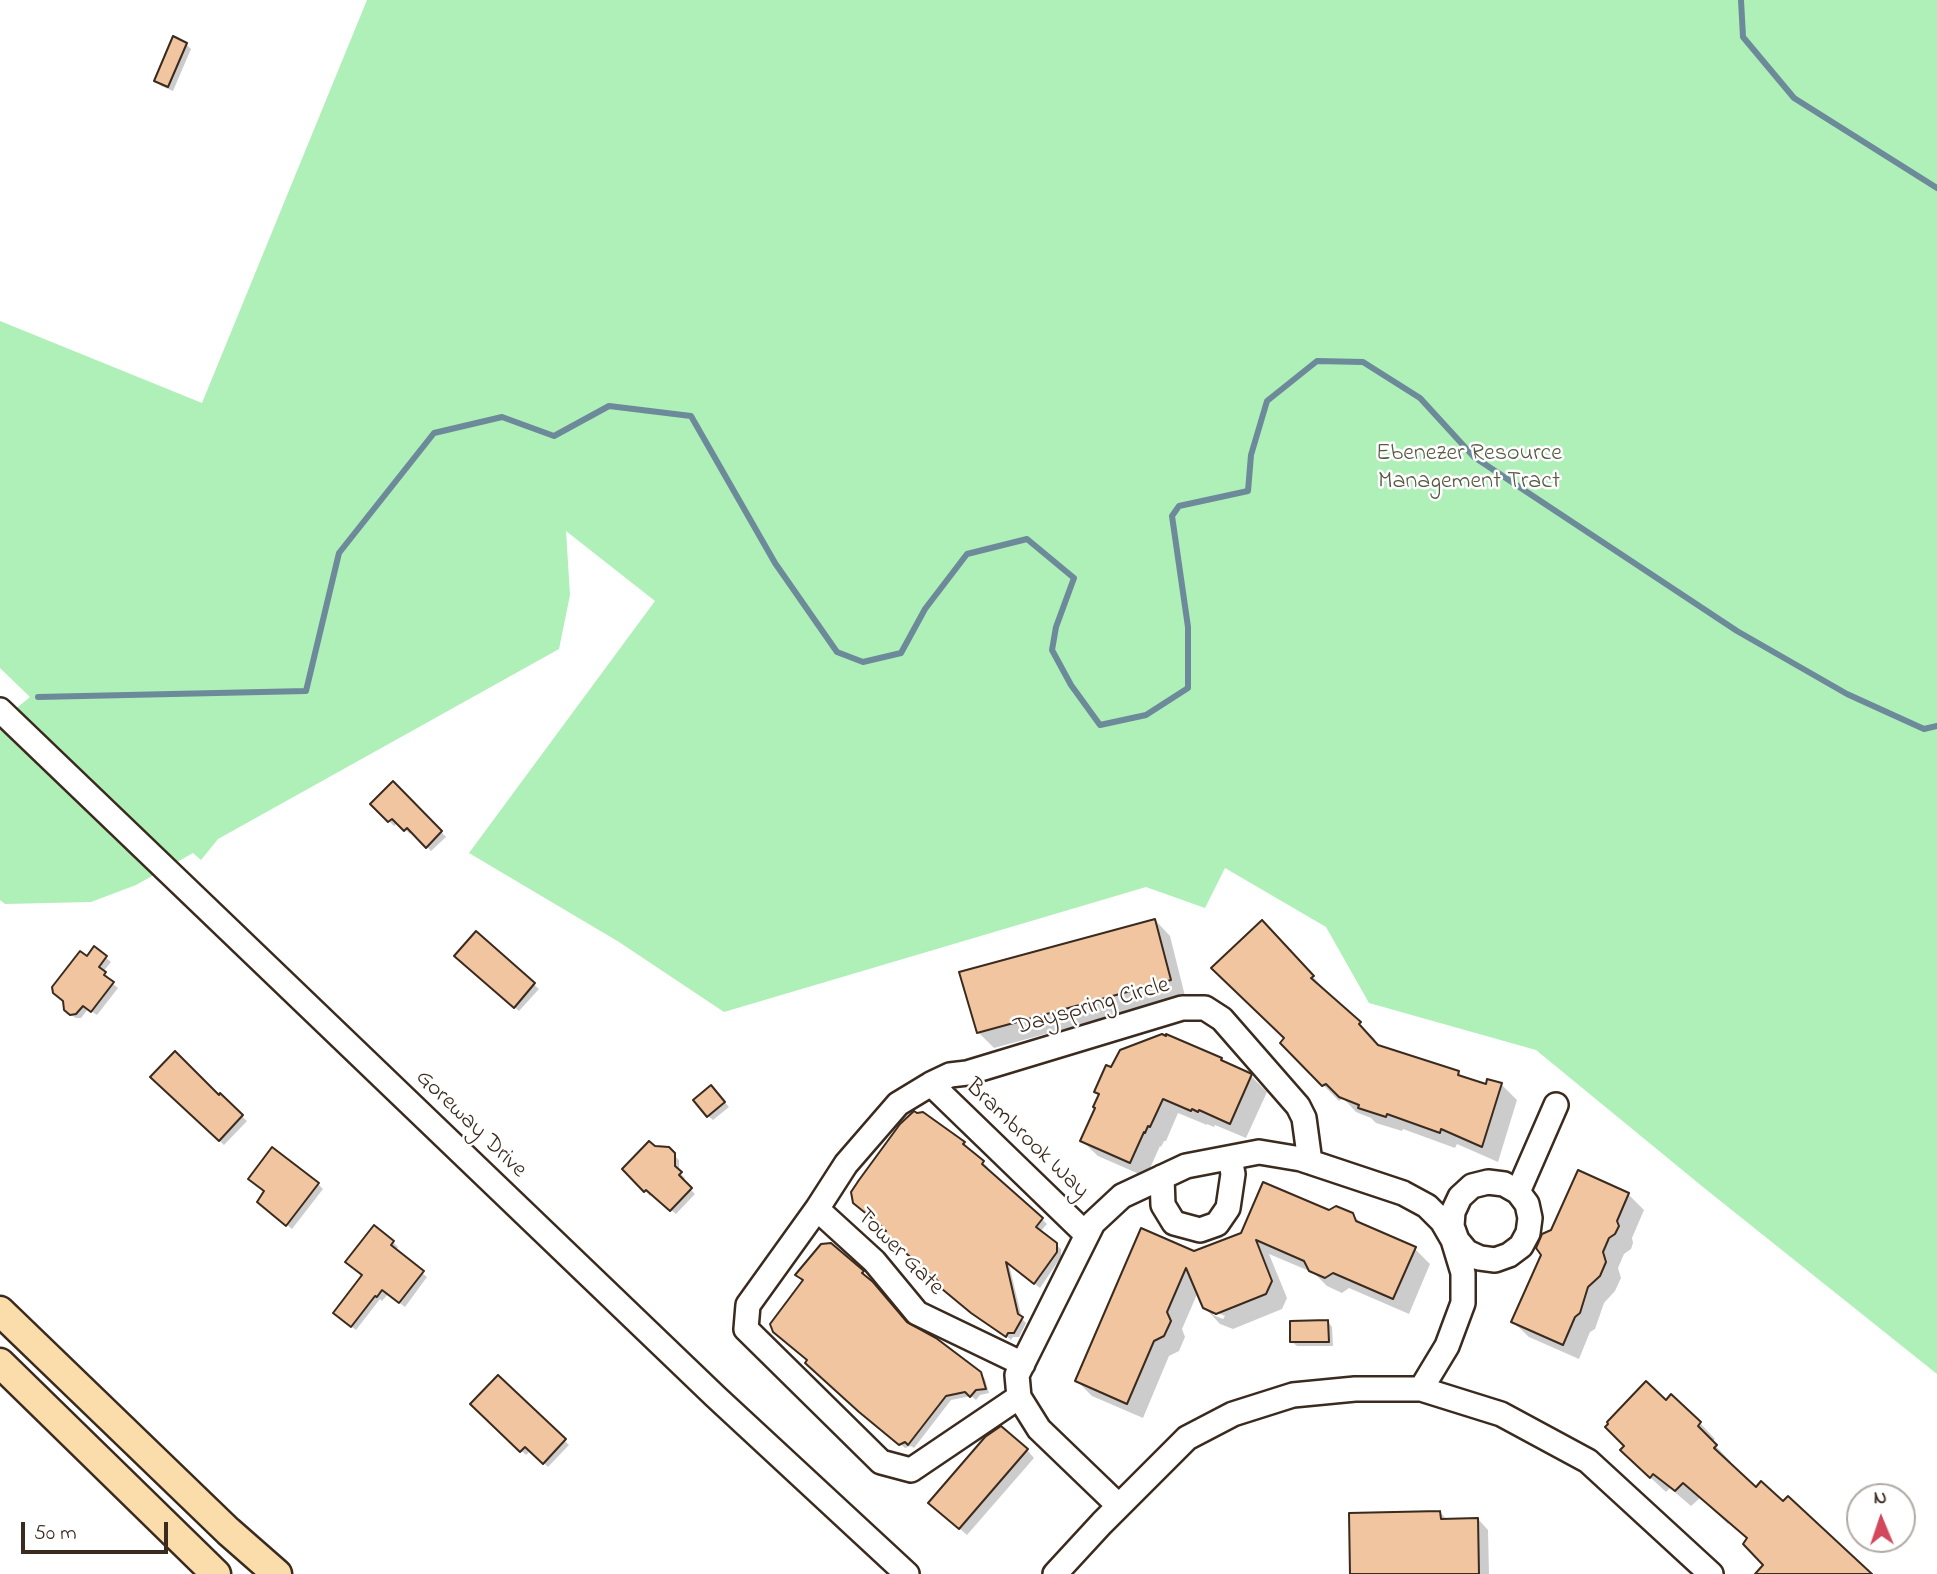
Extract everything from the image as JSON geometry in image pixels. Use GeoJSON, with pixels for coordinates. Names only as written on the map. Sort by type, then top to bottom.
{"type":"FeatureCollection","features":[{"type":"Feature","properties":{"kind":"main road"},"geometry":{"type":"LineString","coordinates":[[0,1311],[228,1531],[277,1574]]}},
{"type":"Feature","properties":{"kind":"main road"},"geometry":{"type":"LineString","coordinates":[[0,1363],[216,1574]]}},
{"type":"Feature","properties":{"kind":"street","name":"Goreway Drive"},"geometry":{"type":"LineString","coordinates":[[0,710],[716,1397],[907,1574]]}},
{"type":"Feature","properties":{"kind":"street","name":"Dayspring Circle"},"geometry":{"type":"LineString","coordinates":[[931,1084],[950,1075],[967,1073],[1182,1009],[1205,1008],[1222,1019],[1298,1106],[1304,1118],[1310,1161]]}},
{"type":"Feature","properties":{"kind":"street","name":"Brambrook Way"},"geometry":{"type":"LineString","coordinates":[[1019,1397],[911,1470],[881,1462],[746,1329],[748,1305],[846,1164],[898,1104],[931,1084],[1087,1235]]}},
{"type":"Feature","properties":{"kind":"street"},"geometry":{"type":"LineString","coordinates":[[1518,1192],[1556,1105]]}},
{"type":"Feature","properties":{"kind":"street"},"geometry":{"type":"LineString","coordinates":[[1119,1506],[1039,1429],[1019,1397],[1017,1375],[1093,1223],[1122,1196],[1186,1167],[1259,1152],[1310,1161],[1403,1193],[1427,1206],[1442,1220],[1450,1220]]}},
{"type":"Feature","properties":{"kind":"street"},"geometry":{"type":"LineString","coordinates":[[1162,1178],[1163,1205],[1174,1223],[1200,1230],[1217,1224],[1228,1208],[1233,1174],[1230,1158]]}},
{"type":"Feature","properties":{"kind":"street"},"geometry":{"type":"LineString","coordinates":[[1421,1389],[1447,1346],[1463,1303],[1463,1273],[1457,1252],[1450,1220],[1460,1197],[1472,1186],[1488,1182],[1504,1184],[1518,1192],[1527,1204],[1530,1219],[1528,1233],[1521,1246],[1509,1255],[1495,1260],[1457,1252]]}},
{"type":"Feature","properties":{"kind":"street","name":"Tower Gate"},"geometry":{"type":"LineString","coordinates":[[817,1209],[874,1261],[917,1313],[1023,1364]]}},
{"type":"Feature","properties":{"kind":"street"},"geometry":{"type":"LineString","coordinates":[[1450,1220],[1457,1240],[1467,1251],[1480,1258]]}},
{"type":"Feature","properties":{"kind":"street"},"geometry":{"type":"LineString","coordinates":[[1055,1574],[1187,1438],[1233,1413],[1293,1395],[1355,1389],[1421,1389],[1502,1414],[1588,1461],[1711,1574]]}},
{"type":"Feature","properties":{"kind":"green space","name":"Ebenezer Resource Management Tract"},"geometry":{"type":"Polygon","coordinates":[[[367,0],[1937,0],[1937,1374],[1536,1050],[1369,1003],[1326,927],[1225,868],[1205,908],[1146,887],[724,1012],[619,942],[469,853],[655,601],[566,531],[570,595],[559,649],[218,839],[201,860],[193,853],[136,885],[91,902],[5,904],[0,900],[0,709],[7,716],[30,697],[0,668],[0,321],[202,403],[367,0]]]}},
{"type":"Feature","properties":{"kind":"building"},"geometry":{"type":"Polygon","coordinates":[[[173,36],[187,43],[168,87],[154,81],[173,36]]]}},
{"type":"Feature","properties":{"kind":"building"},"geometry":{"type":"Polygon","coordinates":[[[393,781],[442,831],[426,848],[407,828],[404,831],[392,819],[388,822],[370,804],[393,781]]]}},
{"type":"Feature","properties":{"kind":"building"},"geometry":{"type":"Polygon","coordinates":[[[1155,919],[1171,980],[977,1033],[959,972],[1155,919]]]}},
{"type":"Feature","properties":{"kind":"building"},"geometry":{"type":"Polygon","coordinates":[[[1262,920],[1314,976],[1311,978],[1361,1022],[1359,1024],[1378,1045],[1459,1071],[1458,1075],[1486,1084],[1487,1079],[1502,1083],[1482,1147],[1441,1129],[1440,1133],[1387,1114],[1386,1117],[1358,1108],[1359,1105],[1339,1097],[1326,1084],[1322,1086],[1280,1043],[1284,1038],[1211,968],[1262,920]]]}},
{"type":"Feature","properties":{"kind":"building"},"geometry":{"type":"Polygon","coordinates":[[[476,931],[535,983],[514,1008],[454,956],[476,931]]]}},
{"type":"Feature","properties":{"kind":"building"},"geometry":{"type":"Polygon","coordinates":[[[94,946],[107,956],[99,967],[106,972],[104,975],[114,982],[91,1012],[83,1006],[76,1014],[70,1015],[64,1010],[63,1001],[53,993],[52,987],[80,951],[87,956],[94,946]]]}},
{"type":"Feature","properties":{"kind":"building"},"geometry":{"type":"Polygon","coordinates":[[[1162,1034],[1222,1058],[1221,1060],[1252,1074],[1230,1124],[1199,1110],[1191,1111],[1163,1099],[1130,1163],[1080,1141],[1095,1108],[1093,1107],[1099,1094],[1094,1092],[1106,1065],[1111,1067],[1120,1050],[1162,1034]]]}},
{"type":"Feature","properties":{"kind":"building"},"geometry":{"type":"Polygon","coordinates":[[[175,1051],[243,1115],[219,1141],[150,1077],[175,1051]]]}},
{"type":"Feature","properties":{"kind":"building"},"geometry":{"type":"Polygon","coordinates":[[[711,1085],[725,1102],[707,1117],[693,1100],[711,1085]]]}},
{"type":"Feature","properties":{"kind":"building"},"geometry":{"type":"Polygon","coordinates":[[[914,1111],[923,1112],[965,1142],[963,1144],[984,1161],[982,1164],[1043,1218],[1036,1227],[1057,1243],[1057,1252],[1034,1284],[1006,1262],[1018,1314],[1023,1317],[1014,1333],[1008,1333],[1006,1337],[936,1284],[939,1282],[884,1234],[886,1231],[879,1224],[853,1203],[851,1192],[900,1124],[914,1111]]]}},
{"type":"Feature","properties":{"kind":"building"},"geometry":{"type":"Polygon","coordinates":[[[649,1141],[655,1146],[669,1147],[675,1153],[675,1166],[682,1172],[679,1175],[692,1188],[670,1211],[646,1190],[644,1192],[622,1169],[649,1141]]]}},
{"type":"Feature","properties":{"kind":"building"},"geometry":{"type":"Polygon","coordinates":[[[272,1147],[319,1183],[286,1226],[257,1202],[264,1191],[248,1179],[272,1147]]]}},
{"type":"Feature","properties":{"kind":"building"},"geometry":{"type":"Polygon","coordinates":[[[1578,1170],[1629,1193],[1617,1221],[1619,1226],[1609,1238],[1603,1252],[1606,1262],[1600,1276],[1588,1287],[1580,1313],[1575,1317],[1563,1345],[1511,1322],[1541,1255],[1536,1248],[1542,1234],[1551,1230],[1578,1170]]]}},
{"type":"Feature","properties":{"kind":"building"},"geometry":{"type":"Polygon","coordinates":[[[1263,1182],[1329,1210],[1336,1206],[1353,1213],[1356,1221],[1416,1247],[1393,1299],[1333,1273],[1325,1278],[1309,1271],[1304,1261],[1256,1240],[1272,1281],[1266,1294],[1216,1314],[1203,1308],[1186,1268],[1167,1312],[1171,1321],[1164,1336],[1154,1341],[1127,1404],[1075,1381],[1141,1228],[1194,1251],[1241,1233],[1263,1182]]]}},
{"type":"Feature","properties":{"kind":"building"},"geometry":{"type":"Polygon","coordinates":[[[374,1225],[394,1241],[391,1245],[424,1271],[399,1303],[382,1290],[351,1327],[333,1313],[362,1275],[345,1262],[374,1225]]]}},
{"type":"Feature","properties":{"kind":"building"},"geometry":{"type":"Polygon","coordinates":[[[831,1243],[864,1271],[862,1273],[907,1322],[936,1338],[981,1372],[986,1389],[976,1390],[970,1397],[965,1392],[946,1396],[908,1445],[905,1442],[899,1445],[859,1412],[805,1363],[807,1360],[773,1332],[770,1324],[803,1280],[795,1275],[821,1244],[831,1243]]]}},
{"type":"Feature","properties":{"kind":"building"},"geometry":{"type":"Polygon","coordinates":[[[1328,1320],[1329,1342],[1290,1342],[1290,1321],[1328,1320]]]}},
{"type":"Feature","properties":{"kind":"building"},"geometry":{"type":"Polygon","coordinates":[[[498,1375],[566,1439],[543,1464],[525,1447],[520,1452],[470,1404],[498,1375]]]}},
{"type":"Feature","properties":{"kind":"building"},"geometry":{"type":"Polygon","coordinates":[[[1646,1381],[1666,1400],[1671,1394],[1701,1422],[1698,1426],[1717,1445],[1714,1448],[1756,1487],[1761,1481],[1783,1501],[1788,1496],[1846,1550],[1846,1553],[1849,1553],[1872,1574],[1755,1574],[1763,1565],[1743,1544],[1747,1538],[1683,1483],[1675,1491],[1653,1474],[1650,1478],[1620,1450],[1624,1446],[1605,1427],[1646,1381]]]}},
{"type":"Feature","properties":{"kind":"building"},"geometry":{"type":"Polygon","coordinates":[[[1001,1426],[1028,1449],[959,1529],[928,1503],[985,1437],[1001,1426]]]}},
{"type":"Feature","properties":{"kind":"building"},"geometry":{"type":"Polygon","coordinates":[[[1440,1511],[1441,1519],[1478,1518],[1479,1574],[1350,1574],[1349,1513],[1440,1511]]]}},
{"type":"Feature","properties":{"kind":"waterway"},"geometry":{"type":"LineString","coordinates":[[1741,0],[1743,37],[1794,98],[1937,188]]}},
{"type":"Feature","properties":{"kind":"waterway"},"geometry":{"type":"LineString","coordinates":[[38,697],[306,691],[339,553],[434,433],[502,417],[554,436],[609,406],[691,416],[775,563],[837,652],[863,662],[901,653],[925,609],[967,554],[1027,539],[1074,578],[1056,627],[1052,650],[1071,685],[1100,725],[1146,715],[1188,688],[1188,627],[1172,516],[1179,506],[1248,491],[1251,455],[1267,401],[1317,361],[1363,362],[1420,398],[1474,457],[1737,631],[1847,694],[1924,729],[1937,726]]}}]}
